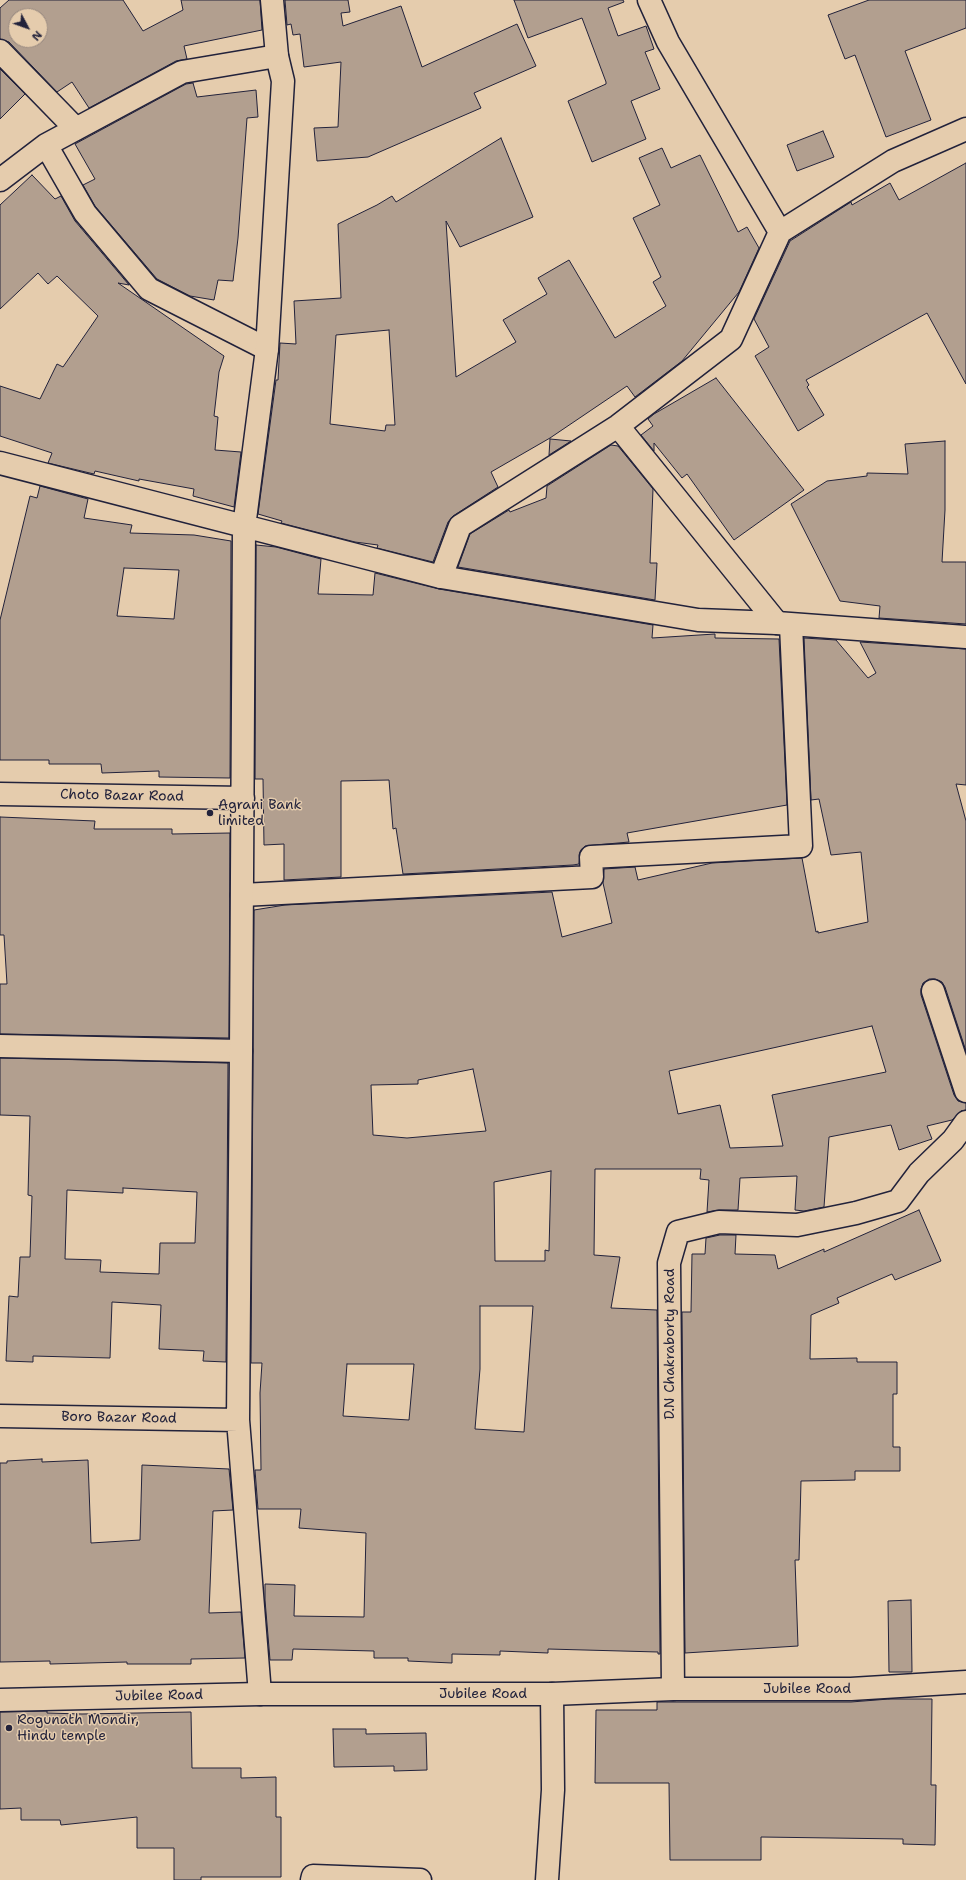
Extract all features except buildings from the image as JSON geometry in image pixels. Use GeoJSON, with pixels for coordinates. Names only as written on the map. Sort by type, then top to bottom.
{"type":"FeatureCollection","features":[{"type":"Feature","properties":{"kind":"street"},"geometry":{"type":"LineString","coordinates":[[260,1694],[238,1420],[240,1051],[244,527],[267,349],[283,81],[277,56],[272,0]]}},
{"type":"Feature","properties":{"kind":"street"},"geometry":{"type":"LineString","coordinates":[[649,0],[668,42],[780,232]]}},
{"type":"Feature","properties":{"kind":"street"},"geometry":{"type":"LineString","coordinates":[[0,51],[76,129]]}},
{"type":"Feature","properties":{"kind":"street"},"geometry":{"type":"LineString","coordinates":[[0,180],[46,145],[182,72],[277,56]]}},
{"type":"Feature","properties":{"kind":"street"},"geometry":{"type":"LineString","coordinates":[[441,577],[460,526],[618,426],[731,339],[780,232],[893,161],[966,129]]}},
{"type":"Feature","properties":{"kind":"street"},"geometry":{"type":"LineString","coordinates":[[46,145],[85,213],[149,289],[267,349]]}},
{"type":"Feature","properties":{"kind":"street"},"geometry":{"type":"LineString","coordinates":[[242,896],[592,877],[591,857],[802,846],[784,624],[618,426]]}},
{"type":"Feature","properties":{"kind":"street"},"geometry":{"type":"LineString","coordinates":[[0,463],[441,577],[698,620],[784,624],[966,637]]}},
{"type":"Feature","properties":{"kind":"street","name":"Choto Bazar Road"},"geometry":{"type":"LineString","coordinates":[[0,794],[243,798]]}},
{"type":"Feature","properties":{"kind":"street"},"geometry":{"type":"LineString","coordinates":[[933,991],[966,1091]]}},
{"type":"Feature","properties":{"kind":"street"},"geometry":{"type":"LineString","coordinates":[[0,1046],[240,1051]]}},
{"type":"Feature","properties":{"kind":"street","name":"D.N Chakraborty Road"},"geometry":{"type":"LineString","coordinates":[[674,1689],[669,1263],[678,1232],[719,1222],[797,1225],[856,1213],[898,1201],[919,1173],[953,1140],[966,1122]]}},
{"type":"Feature","properties":{"kind":"street","name":"Boro Bazar Road"},"geometry":{"type":"LineString","coordinates":[[0,1416],[238,1420]]}},
{"type":"Feature","properties":{"kind":"street","name":"Jubilee Road"},"geometry":{"type":"LineString","coordinates":[[0,1700],[260,1694],[552,1694],[674,1689],[851,1688],[966,1682]]}},
{"type":"Feature","properties":{"kind":"street"},"geometry":{"type":"LineString","coordinates":[[547,1880],[553,1790],[552,1694]]}},
{"type":"Feature","properties":{"kind":"street"},"geometry":{"type":"LineString","coordinates":[[312,1880],[313,1876],[420,1880]]}},
{"type":"Feature","properties":{"kind":"place","name":"Agrani Bank limited"},"geometry":{"type":"Point","coordinates":[210,813]}},
{"type":"Feature","properties":{"kind":"place","name":"Rogunath Mondir, Hindu temple"},"geometry":{"type":"Point","coordinates":[9,1728]}}]}
